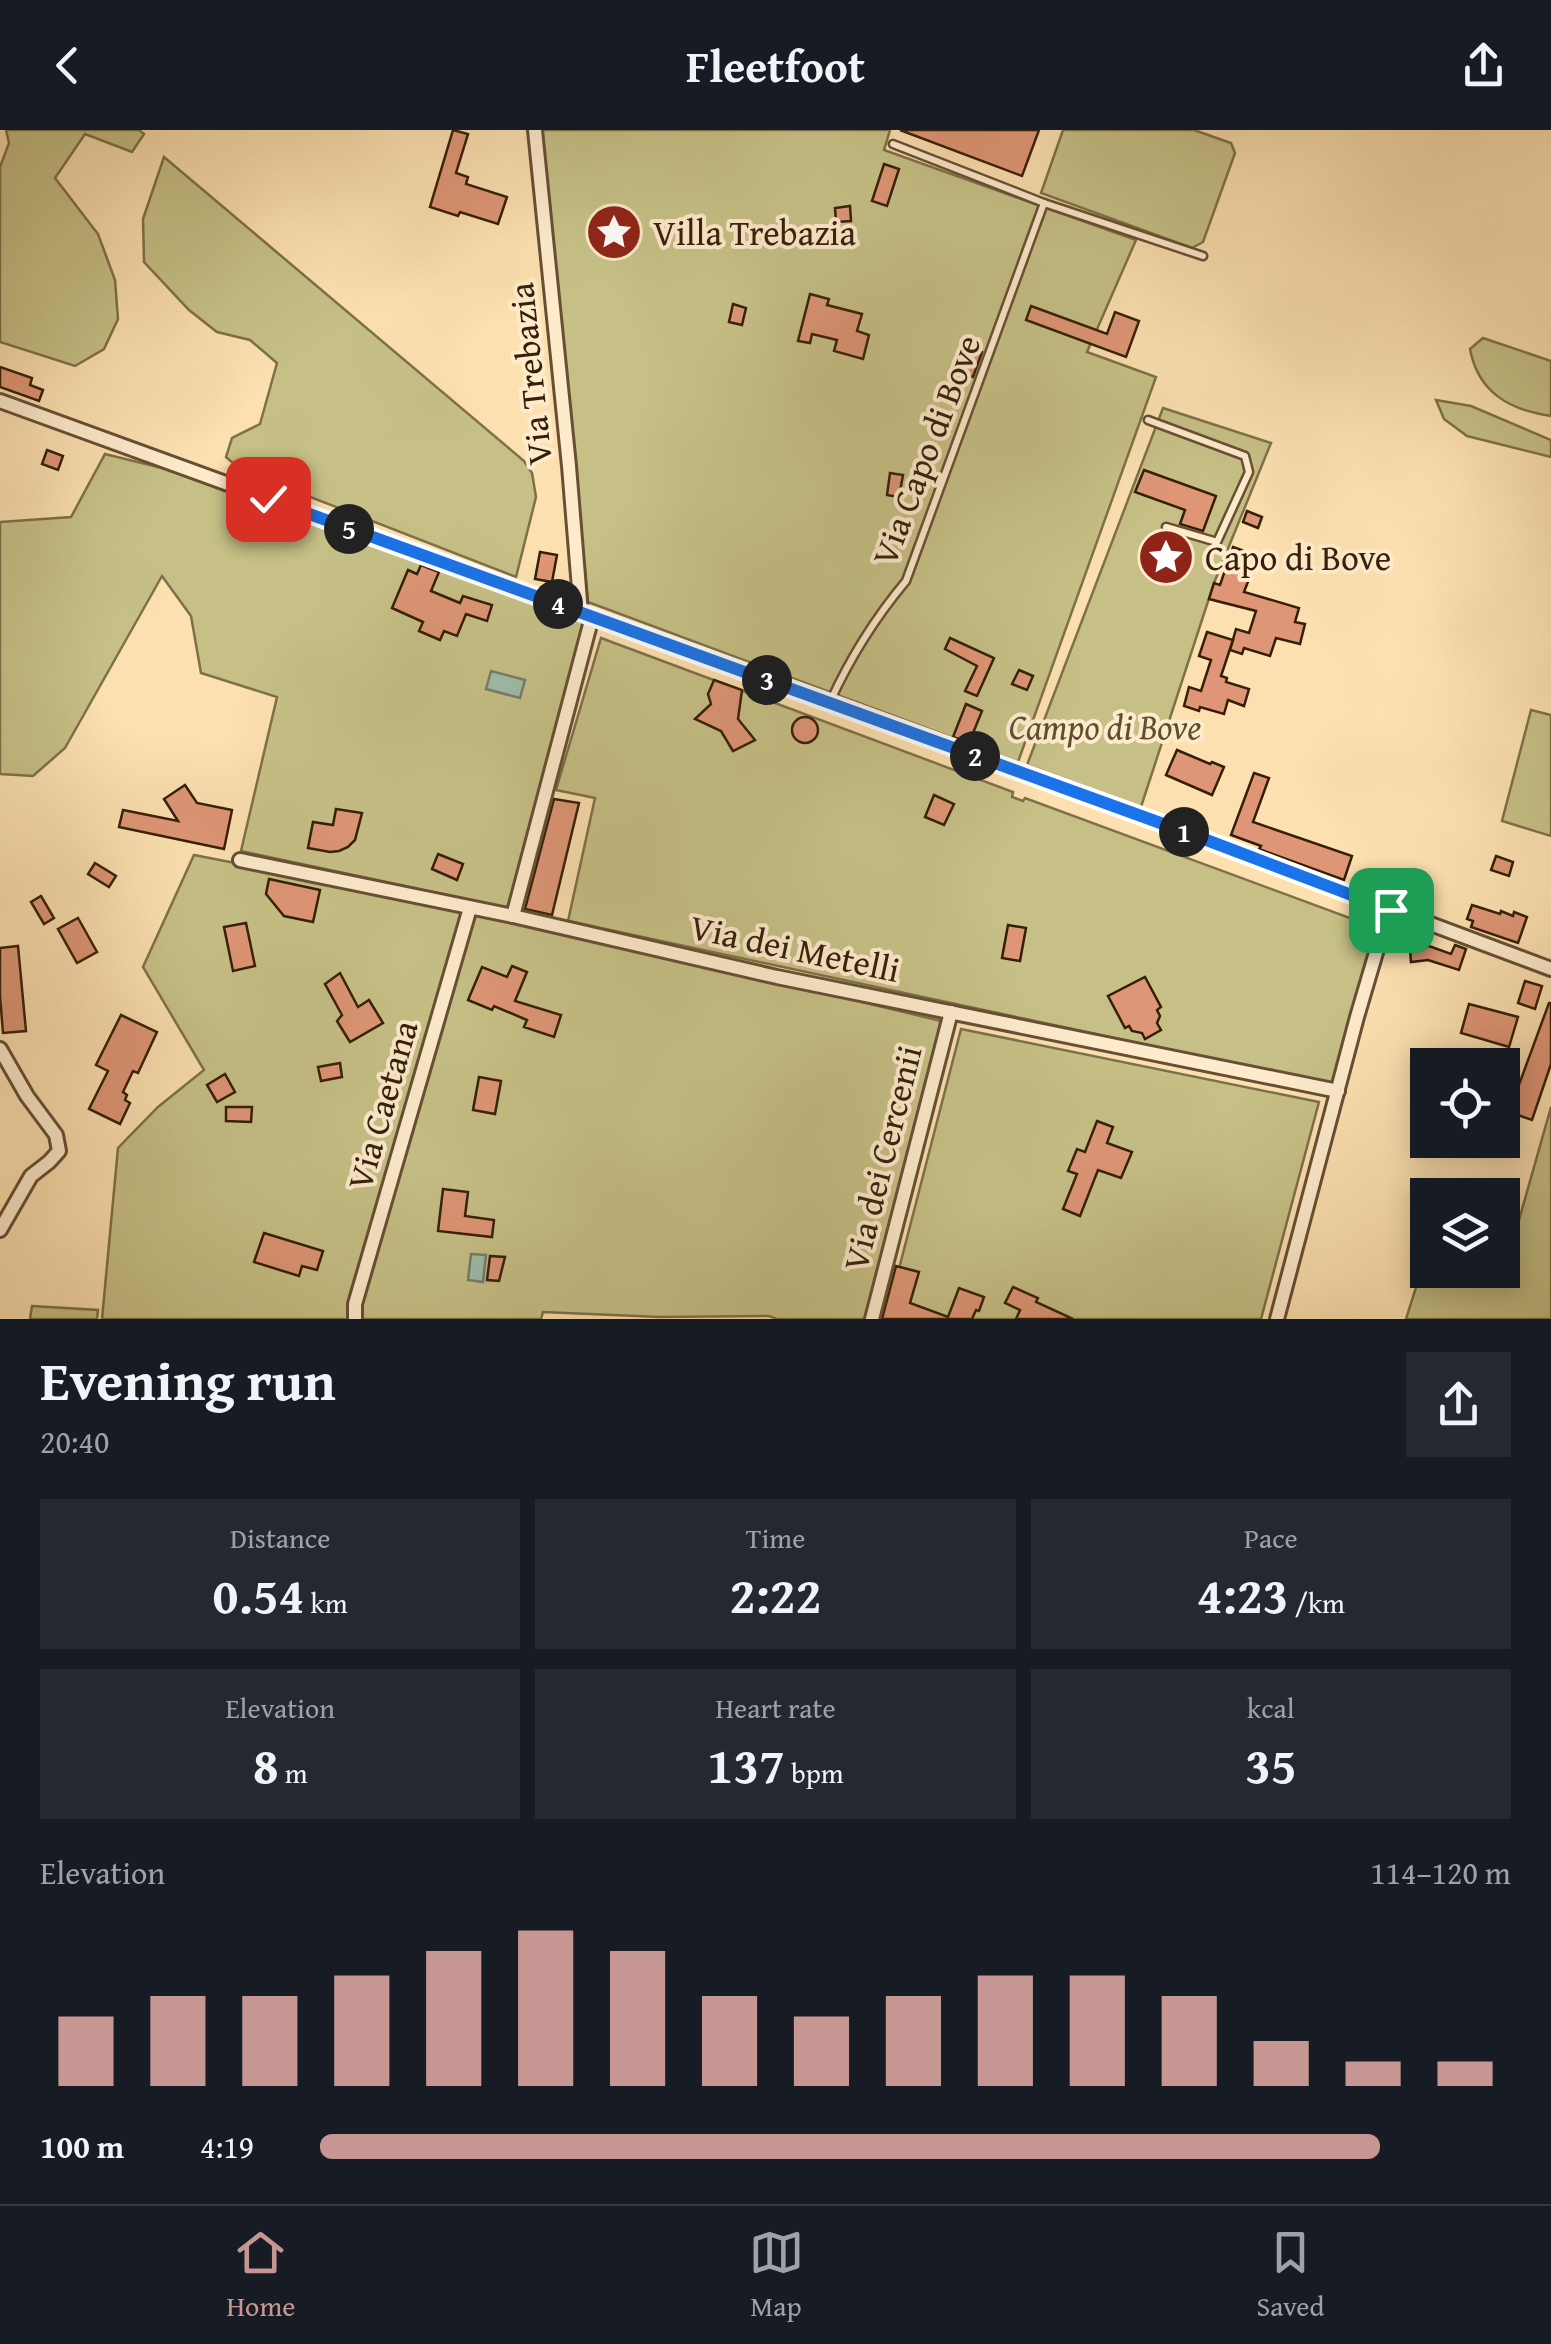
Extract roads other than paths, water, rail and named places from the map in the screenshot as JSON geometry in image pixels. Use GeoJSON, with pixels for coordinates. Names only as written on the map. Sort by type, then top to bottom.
{"type":"FeatureCollection","features":[{"type":"Feature","properties":{"kind":"street","name":"Via Trebazia"},"geometry":{"type":"LineString","coordinates":[[513,916],[586,615],[535,130]]}},
{"type":"Feature","properties":{"kind":"street"},"geometry":{"type":"LineString","coordinates":[[0,401],[1551,968]]}},
{"type":"Feature","properties":{"kind":"street","name":"Via dei Metelli"},"geometry":{"type":"LineString","coordinates":[[240,860],[513,916],[777,977],[1338,1091]]}},
{"type":"Feature","properties":{"kind":"street","name":"Via Caetana"},"geometry":{"type":"LineString","coordinates":[[355,1319],[355,1304],[470,908]]}},
{"type":"Feature","properties":{"kind":"street"},"geometry":{"type":"LineString","coordinates":[[1276,1319],[1366,983],[1391,910]]}},
{"type":"Feature","properties":{"kind":"street","name":"Via dei Cercenii"},"geometry":{"type":"LineString","coordinates":[[872,1319],[951,1012]]}},
{"type":"Feature","properties":{"kind":"street"},"geometry":{"type":"LineString","coordinates":[[0,1049],[26,1096],[56,1135],[58,1151],[30,1176],[0,1230]]}},
{"type":"Feature","properties":{"kind":"lane"},"geometry":{"type":"LineString","coordinates":[[892,144],[1044,202],[1203,256]]}},
{"type":"Feature","properties":{"kind":"lane","name":"Via Capo di Bove"},"geometry":{"type":"LineString","coordinates":[[829,703],[858,647],[906,581],[1044,202]]}},
{"type":"Feature","properties":{"kind":"lane"},"geometry":{"type":"LineString","coordinates":[[1148,420],[1245,456],[1248,472],[1217,542],[1166,527]]}},
{"type":"Feature","properties":{"kind":"place","name":"Villa Trebazia"},"geometry":{"type":"Point","coordinates":[614,232]}},
{"type":"Feature","properties":{"kind":"place","name":"Capo di Bove"},"geometry":{"type":"Point","coordinates":[1166,557]}},
{"type":"Feature","properties":{"kind":"park label","name":"Campo di Bove"},"geometry":{"type":"Point","coordinates":[1105,726]}}]}
